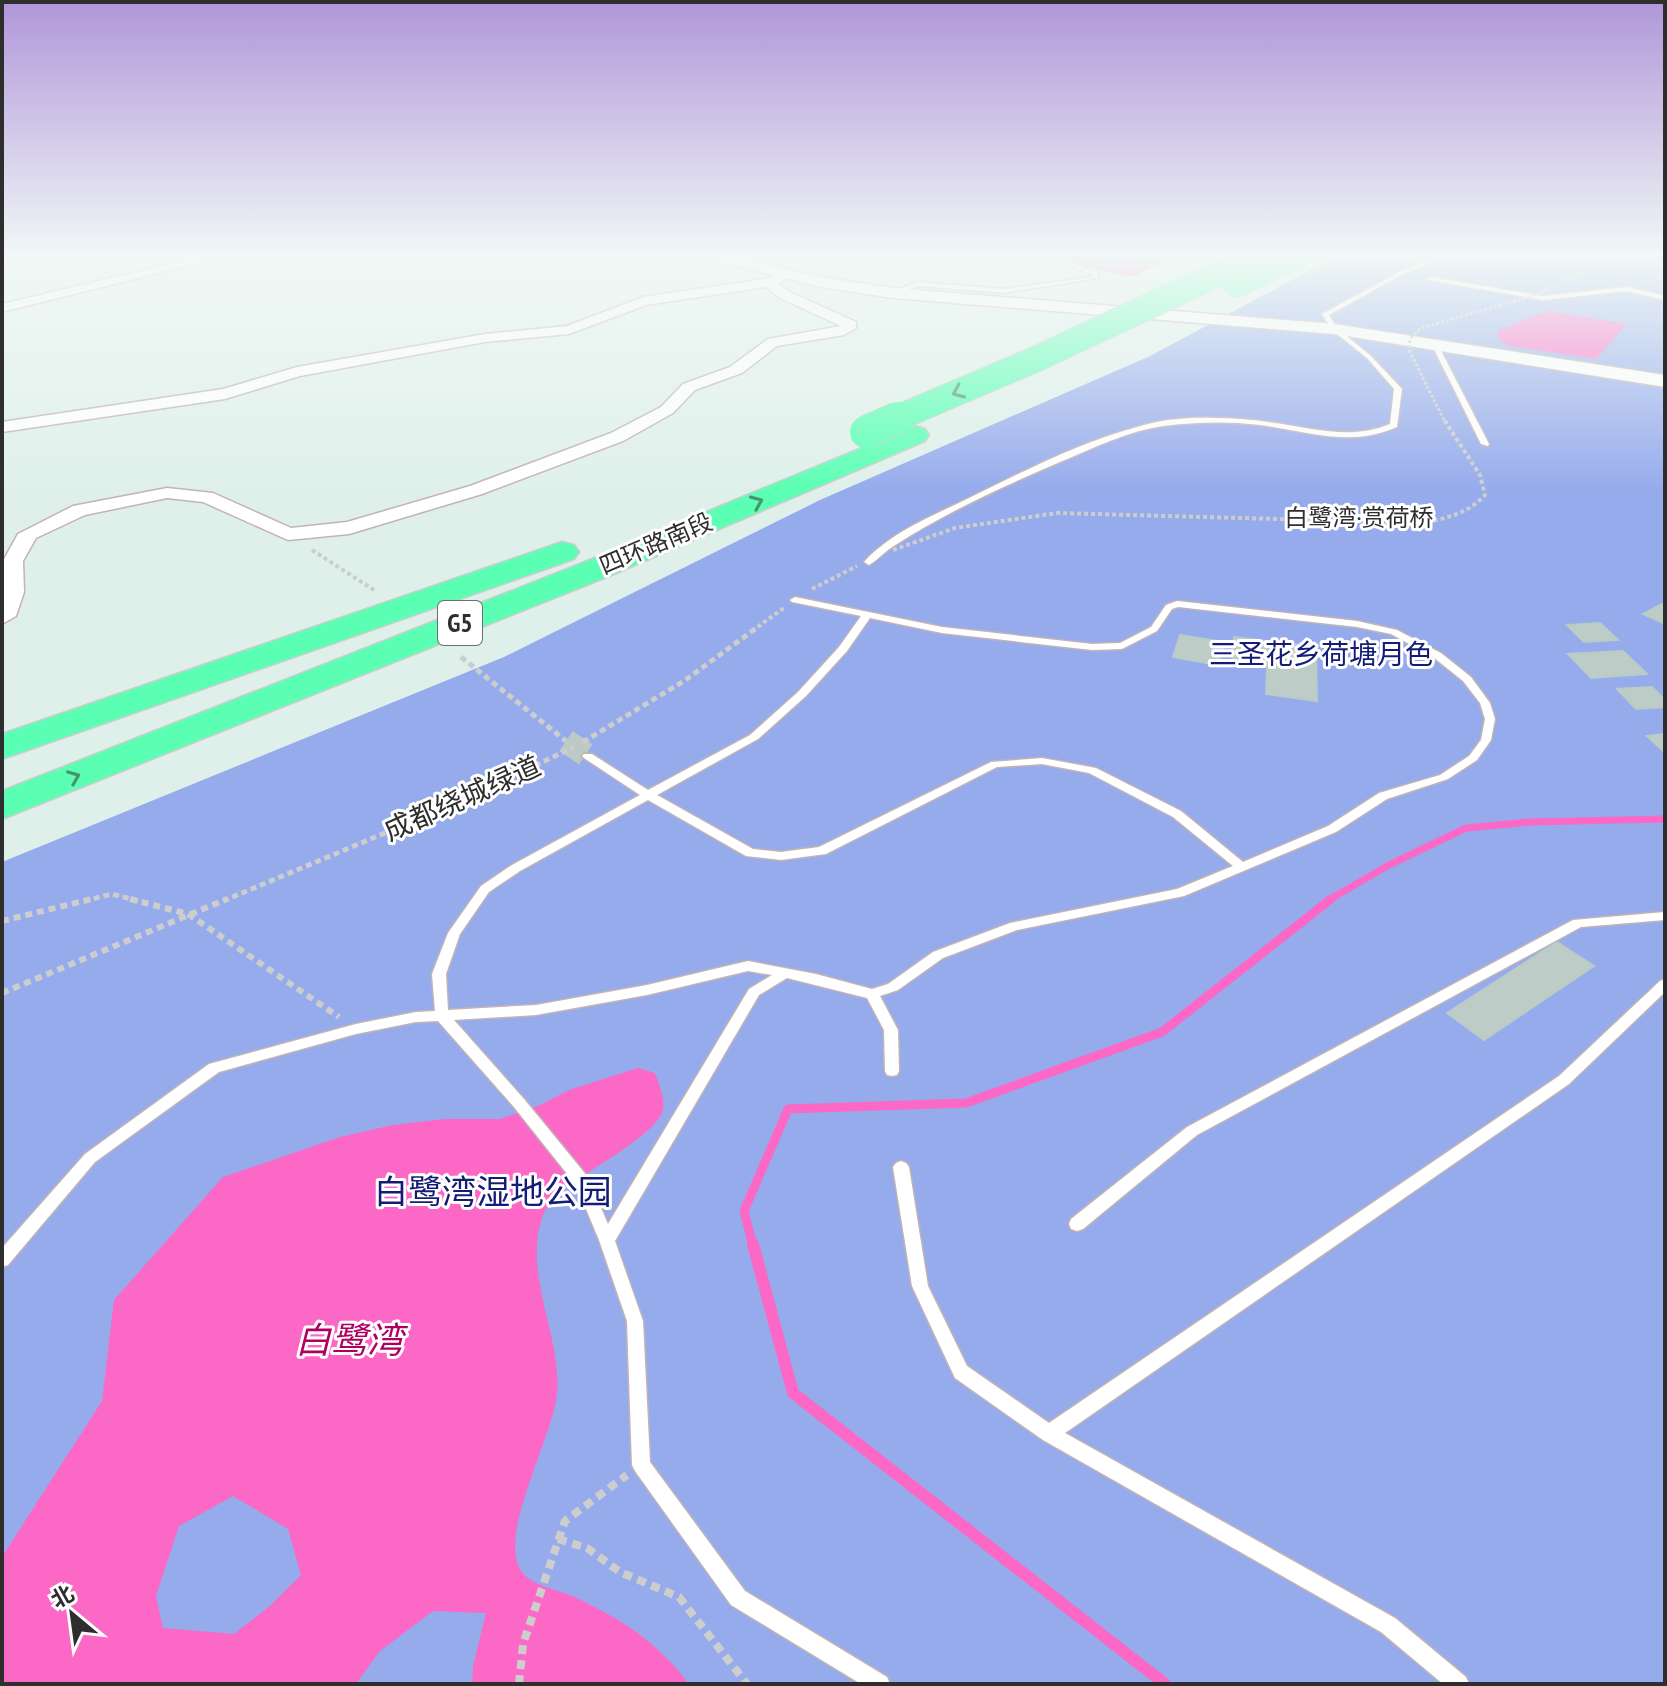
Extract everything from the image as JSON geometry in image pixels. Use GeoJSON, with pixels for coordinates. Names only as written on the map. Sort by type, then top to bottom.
{"type":"FeatureCollection","features":[{"type":"Feature","properties":{"kind":"highway","name":"四环路南段"},"geometry":{"type":"LineString","coordinates":[[2,773],[866,432],[1090,334]]}},
{"type":"Feature","properties":{"kind":"highway","name":"四环路南段"},"geometry":{"type":"LineString","coordinates":[[2,806],[688,531],[915,435],[1131,334]]}},
{"type":"Feature","properties":{"kind":"highway"},"geometry":{"type":"LineString","coordinates":[[2,832],[176,762],[688,531]]}},
{"type":"Feature","properties":{"kind":"highway"},"geometry":{"type":"LineString","coordinates":[[2,747],[564,552]]}},
{"type":"Feature","properties":{"kind":"street"},"geometry":{"type":"LineString","coordinates":[[2,427],[209,397],[297,372],[485,338],[530,334]]}},
{"type":"Feature","properties":{"kind":"street"},"geometry":{"type":"LineString","coordinates":[[2,618],[6,616],[14,592],[13,561],[28,534],[80,510],[167,493],[207,497],[288,534],[349,528],[476,490],[617,437],[667,410],[689,387],[736,370],[773,342],[827,334]]}},
{"type":"Feature","properties":{"kind":"street"},"geometry":{"type":"LineString","coordinates":[[1364,334],[1665,381]]}},
{"type":"Feature","properties":{"kind":"lane"},"geometry":{"type":"LineString","coordinates":[[869,562],[888,542],[995,487],[1140,428],[1205,420],[1263,423],[1352,435],[1383,432],[1394,425],[1398,389],[1369,357],[1340,334]]}},
{"type":"Feature","properties":{"kind":"lane"},"geometry":{"type":"LineString","coordinates":[[1435,345],[1485,444]]}},
{"type":"Feature","properties":{"kind":"lane"},"geometry":{"type":"LineString","coordinates":[[2,1260],[90,1158],[214,1068],[356,1029],[416,1017],[536,1010],[647,990],[748,966],[872,994],[893,987],[938,955],[1015,926],[1180,893],[1332,829],[1383,796],[1444,777],[1473,758],[1486,740],[1490,719],[1485,703],[1467,679],[1437,655],[1394,632],[1357,624],[1177,604],[1169,607],[1154,629],[1122,646],[1092,647],[942,630],[795,600]]}},
{"type":"Feature","properties":{"kind":"lane"},"geometry":{"type":"LineString","coordinates":[[868,614],[843,649],[802,694],[754,737],[516,868],[485,889],[454,933],[439,974],[442,1016],[519,1103],[582,1181],[607,1240],[635,1321],[641,1465],[738,1598],[880,1684]]}},
{"type":"Feature","properties":{"kind":"lane"},"geometry":{"type":"LineString","coordinates":[[588,756],[649,796],[750,853],[781,856],[822,851],[995,764],[1042,761],[1092,770],[1177,814],[1242,867]]}},
{"type":"Feature","properties":{"kind":"lane"},"geometry":{"type":"LineString","coordinates":[[1077,1224],[1192,1131],[1578,923],[1665,916]]}},
{"type":"Feature","properties":{"kind":"lane"},"geometry":{"type":"LineString","coordinates":[[607,1240],[754,992],[786,973]]}},
{"type":"Feature","properties":{"kind":"lane"},"geometry":{"type":"LineString","coordinates":[[1049,1434],[1564,1080],[1665,984]]}},
{"type":"Feature","properties":{"kind":"lane"},"geometry":{"type":"LineString","coordinates":[[872,994],[891,1030],[892,1071]]}},
{"type":"Feature","properties":{"kind":"lane"},"geometry":{"type":"LineString","coordinates":[[901,1167],[920,1286],[961,1372],[1049,1434],[1388,1625],[1459,1684]]}},
{"type":"Feature","properties":{"kind":"path","name":"白鹭湾·赏荷桥"},"geometry":{"type":"LineString","coordinates":[[893,550],[955,528],[1057,513],[1424,523],[1448,518],[1480,502],[1485,495],[1485,485],[1483,476],[1460,447],[1410,352],[1408,344],[1415,334]]}},
{"type":"Feature","properties":{"kind":"path"},"geometry":{"type":"LineString","coordinates":[[288,534],[389,600]]}},
{"type":"Feature","properties":{"kind":"path","name":"成都绕城绿道"},"geometry":{"type":"LineString","coordinates":[[2,993],[454,804],[577,745],[684,681],[795,600],[893,550]]}},
{"type":"Feature","properties":{"kind":"path"},"geometry":{"type":"LineString","coordinates":[[461,657],[566,741]]}},
{"type":"Feature","properties":{"kind":"path"},"geometry":{"type":"LineString","coordinates":[[2,921],[112,894],[188,914],[356,1029]]}},
{"type":"Feature","properties":{"kind":"path"},"geometry":{"type":"LineString","coordinates":[[519,1684],[523,1644],[565,1521],[641,1465]]}},
{"type":"Feature","properties":{"kind":"path"},"geometry":{"type":"LineString","coordinates":[[558,1539],[587,1548],[620,1572],[679,1597],[747,1684]]}},
{"type":"Feature","properties":{"kind":"green space","name":"白鹭湾湿地公园"},"geometry":{"type":"Polygon","coordinates":[[[1192,334],[1665,334],[1665,1684],[2,1684],[2,862],[504,657],[820,500],[1150,356],[1192,334]]]}},
{"type":"Feature","properties":{"kind":"water"},"geometry":{"type":"Polygon","coordinates":[[[1498,334],[1618,334],[1596,359],[1510,346],[1499,340],[1498,334]]]}},
{"type":"Feature","properties":{"kind":"water","name":"白鹭湾"},"geometry":{"type":"Polygon","coordinates":[[[638,1068],[655,1073],[664,1105],[654,1125],[642,1135],[555,1193],[542,1217],[537,1241],[537,1267],[557,1369],[557,1394],[521,1509],[515,1552],[520,1569],[531,1580],[579,1599],[626,1625],[663,1654],[689,1684],[472,1684],[473,1666],[486,1613],[433,1611],[380,1651],[356,1684],[2,1684],[2,1557],[102,1401],[114,1300],[223,1177],[340,1137],[393,1125],[444,1119],[500,1119],[540,1105],[569,1090],[638,1068]],[[233,1496],[179,1526],[156,1596],[163,1628],[234,1634],[271,1605],[301,1575],[288,1529],[233,1496]]]}},
{"type":"Feature","properties":{"kind":"building"},"geometry":{"type":"Polygon","coordinates":[[[1662,604],[1665,606],[1665,624],[1643,614],[1662,604]]]}},
{"type":"Feature","properties":{"kind":"building"},"geometry":{"type":"Polygon","coordinates":[[[1600,623],[1618,640],[1584,642],[1567,625],[1600,623]]]}},
{"type":"Feature","properties":{"kind":"building"},"geometry":{"type":"Polygon","coordinates":[[[1180,635],[1224,642],[1218,665],[1173,657],[1180,635]]]}},
{"type":"Feature","properties":{"kind":"building"},"geometry":{"type":"Polygon","coordinates":[[[1234,637],[1316,647],[1317,701],[1266,694],[1267,667],[1232,662],[1234,637]]]}},
{"type":"Feature","properties":{"kind":"building"},"geometry":{"type":"Polygon","coordinates":[[[1623,651],[1647,674],[1591,678],[1568,654],[1623,651]]]}},
{"type":"Feature","properties":{"kind":"building"},"geometry":{"type":"Polygon","coordinates":[[[1652,687],[1665,700],[1665,707],[1636,709],[1617,689],[1652,687]]]}},
{"type":"Feature","properties":{"kind":"building"},"geometry":{"type":"Polygon","coordinates":[[[1665,734],[1663,751],[1647,736],[1665,734]]]}},
{"type":"Feature","properties":{"kind":"building"},"geometry":{"type":"Polygon","coordinates":[[[1557,942],[1594,966],[1484,1040],[1447,1013],[1557,942]]]}},
{"type":"Feature","properties":{"kind":"waterway"},"geometry":{"type":"LineString","coordinates":[[1327,901],[1389,865],[1466,828],[1530,822],[1665,819]]}},
{"type":"Feature","properties":{"kind":"waterway"},"geometry":{"type":"LineString","coordinates":[[753,1246],[744,1211],[788,1109],[966,1103],[1162,1032],[1331,899]]}},
{"type":"Feature","properties":{"kind":"waterway"},"geometry":{"type":"LineString","coordinates":[[753,1244],[793,1393],[1165,1684]]}},
{"type":"Feature","properties":{"kind":"tunnel"},"geometry":{"type":"LineString","coordinates":[[566,741],[588,756]]}},
{"type":"Feature","properties":{"kind":"park label","name":"三圣花乡荷塘月色"},"geometry":{"type":"Point","coordinates":[1321,654]}}]}
